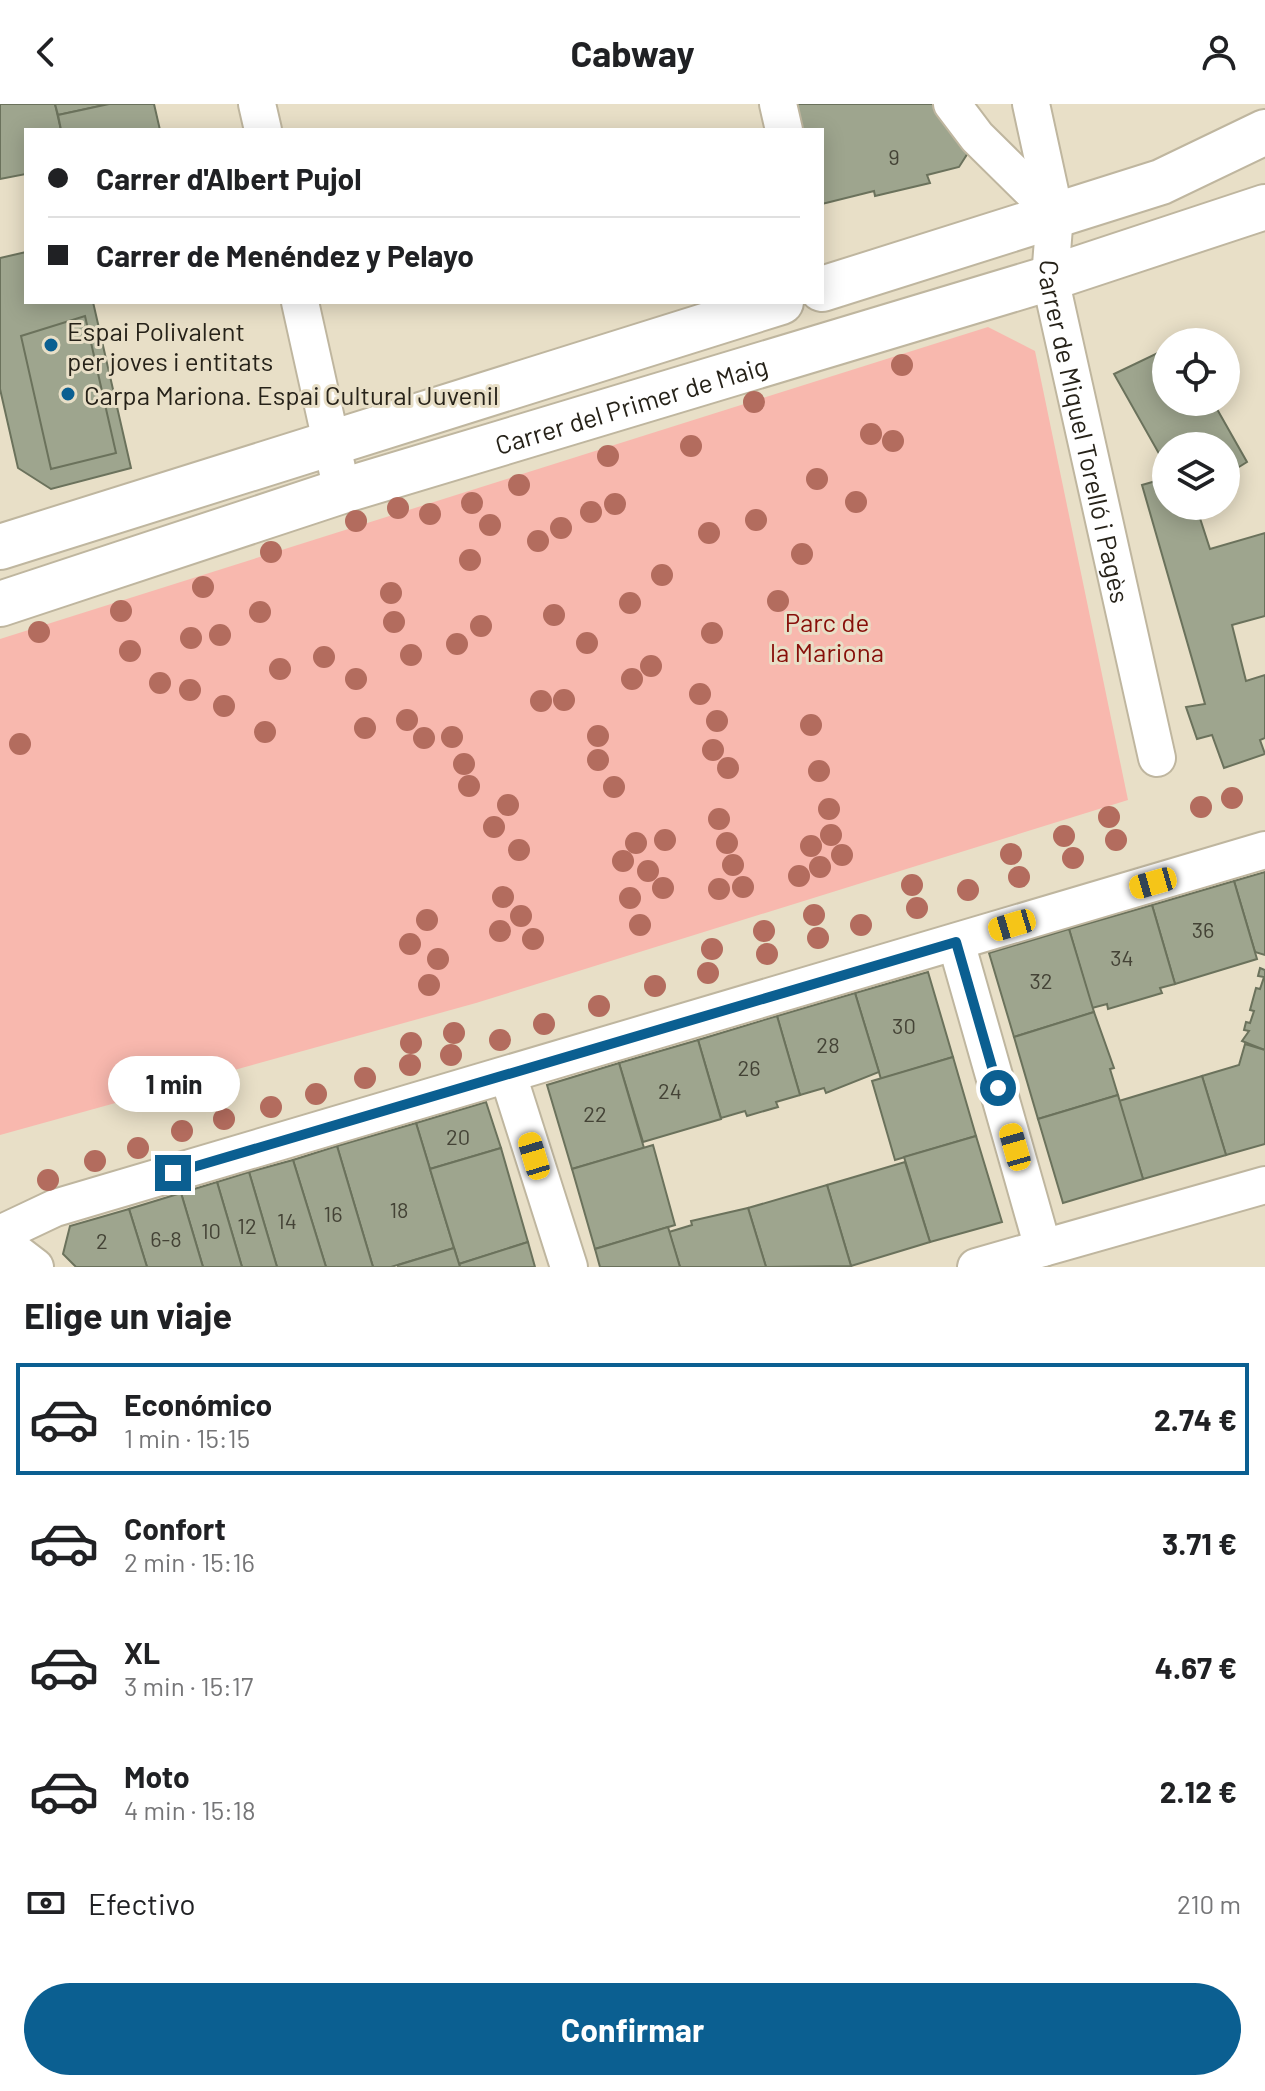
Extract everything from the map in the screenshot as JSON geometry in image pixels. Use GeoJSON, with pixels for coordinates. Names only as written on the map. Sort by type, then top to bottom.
{"type":"FeatureCollection","features":[{"type":"Feature","properties":{"kind":"street"},"geometry":{"type":"LineString","coordinates":[[257,104],[263,128]]}},
{"type":"Feature","properties":{"kind":"street"},"geometry":{"type":"LineString","coordinates":[[778,104],[784,128]]}},
{"type":"Feature","properties":{"kind":"street"},"geometry":{"type":"LineString","coordinates":[[952,104],[977,137],[1055,214]]}},
{"type":"Feature","properties":{"kind":"street","name":"Carrer de Miquel Torelló i Pagès"},"geometry":{"type":"LineString","coordinates":[[1031,104],[1055,214],[1050,278],[1157,758]]}},
{"type":"Feature","properties":{"kind":"street"},"geometry":{"type":"LineString","coordinates":[[824,288],[1161,182],[1265,132]]}},
{"type":"Feature","properties":{"kind":"street"},"geometry":{"type":"LineString","coordinates":[[1212,160],[1265,164]]}},
{"type":"Feature","properties":{"kind":"street","name":"Carrer del Primer de Maig"},"geometry":{"type":"LineString","coordinates":[[0,604],[342,491],[1050,278],[1265,207]]}},
{"type":"Feature","properties":{"kind":"street"},"geometry":{"type":"LineString","coordinates":[[300,304],[342,491]]}},
{"type":"Feature","properties":{"kind":"street","name":"Carrer del Primer de Maig"},"geometry":{"type":"LineString","coordinates":[[0,547],[775,304]]}},
{"type":"Feature","properties":{"kind":"street"},"geometry":{"type":"LineString","coordinates":[[0,1234],[55,1208],[1265,850]]}},
{"type":"Feature","properties":{"kind":"street"},"geometry":{"type":"LineString","coordinates":[[956,942],[1043,1248]]}},
{"type":"Feature","properties":{"kind":"street"},"geometry":{"type":"LineString","coordinates":[[508,1075],[569,1267]]}},
{"type":"Feature","properties":{"kind":"street"},"geometry":{"type":"LineString","coordinates":[[976,1267],[1265,1185]]}},
{"type":"Feature","properties":{"kind":"street"},"geometry":{"type":"LineString","coordinates":[[0,1248],[18,1254],[35,1267]]}},
{"type":"Feature","properties":{"kind":"green space","name":"Parc de la Mariona"},"geometry":{"type":"Polygon","coordinates":[[[988,327],[1035,351],[1128,800],[476,1003],[0,1135],[0,639],[988,327]]]}},
{"type":"Feature","properties":{"kind":"building"},"geometry":{"type":"Polygon","coordinates":[[[0,104],[55,104],[61,128],[24,128],[24,174],[0,179],[0,104]]]}},
{"type":"Feature","properties":{"kind":"building"},"geometry":{"type":"Polygon","coordinates":[[[55,104],[109,104],[58,115],[55,104]]]}},
{"type":"Feature","properties":{"kind":"building"},"geometry":{"type":"Polygon","coordinates":[[[109,104],[154,104],[160,128],[61,128],[58,115],[109,104]]]}},
{"type":"Feature","properties":{"kind":"building"},"geometry":{"type":"Polygon","coordinates":[[[788,104],[937,104],[973,145],[959,167],[927,175],[930,183],[875,196],[874,191],[824,204],[824,128],[794,128],[788,104]]]}},
{"type":"Feature","properties":{"kind":"building","name":"Espai Polivalent per joves i entitats"},"geometry":{"type":"Polygon","coordinates":[[[24,252],[24,304],[93,304],[131,468],[51,489],[18,468],[0,389],[0,258],[24,252]]]}},
{"type":"Feature","properties":{"kind":"building","name":"Carpa Mariona. Espai Cultural Juvenil"},"geometry":{"type":"Polygon","coordinates":[[[85,316],[116,453],[51,469],[21,336],[85,316]]]}},
{"type":"Feature","properties":{"kind":"building"},"geometry":{"type":"Polygon","coordinates":[[[1152,356],[1152,416],[1221,416],[1230,432],[1152,432],[1152,441],[1114,374],[1152,356]]]}},
{"type":"Feature","properties":{"kind":"building"},"geometry":{"type":"Polygon","coordinates":[[[1240,450],[1247,462],[1240,466],[1240,450]]]}},
{"type":"Feature","properties":{"kind":"building"},"geometry":{"type":"Polygon","coordinates":[[[1152,482],[1152,520],[1142,485],[1152,482]]]}},
{"type":"Feature","properties":{"kind":"building"},"geometry":{"type":"Polygon","coordinates":[[[1152,520],[1201,520],[1210,549],[1265,533],[1265,616],[1232,625],[1246,681],[1265,675],[1265,738],[1260,740],[1265,754],[1224,768],[1212,735],[1197,739],[1186,707],[1205,704],[1152,520]]]}},
{"type":"Feature","properties":{"kind":"building"},"geometry":{"type":"Polygon","coordinates":[[[1265,872],[1265,955],[1255,952],[1234,881],[1265,872]]]}},
{"type":"Feature","properties":{"kind":"building"},"geometry":{"type":"Polygon","coordinates":[[[1234,881],[1257,959],[1175,984],[1152,905],[1234,881]]]}},
{"type":"Feature","properties":{"kind":"building"},"geometry":{"type":"Polygon","coordinates":[[[1152,905],[1175,984],[1160,988],[1162,993],[1108,1009],[1107,1004],[1092,1008],[1069,929],[1152,905]]]}},
{"type":"Feature","properties":{"kind":"building"},"geometry":{"type":"Polygon","coordinates":[[[1069,929],[1094,1012],[1014,1037],[989,953],[1069,929]]]}},
{"type":"Feature","properties":{"kind":"building"},"geometry":{"type":"Polygon","coordinates":[[[1260,968],[1265,970],[1265,1050],[1242,1041],[1249,1031],[1244,1030],[1254,1011],[1250,1010],[1256,988],[1260,989],[1264,977],[1258,976],[1260,968]]]}},
{"type":"Feature","properties":{"kind":"building"},"geometry":{"type":"Polygon","coordinates":[[[928,972],[953,1057],[881,1079],[855,993],[928,972]]]}},
{"type":"Feature","properties":{"kind":"building"},"geometry":{"type":"Polygon","coordinates":[[[855,993],[879,1072],[826,1093],[824,1088],[800,1095],[777,1016],[855,993]]]}},
{"type":"Feature","properties":{"kind":"building"},"geometry":{"type":"Polygon","coordinates":[[[1094,1012],[1114,1068],[1110,1069],[1118,1095],[1038,1119],[1014,1037],[1094,1012]]]}},
{"type":"Feature","properties":{"kind":"building"},"geometry":{"type":"Polygon","coordinates":[[[777,1016],[800,1095],[776,1102],[778,1107],[747,1116],[745,1111],[721,1118],[698,1040],[777,1016]]]}},
{"type":"Feature","properties":{"kind":"building"},"geometry":{"type":"Polygon","coordinates":[[[698,1040],[721,1119],[643,1142],[619,1063],[698,1040]]]}},
{"type":"Feature","properties":{"kind":"building"},"geometry":{"type":"Polygon","coordinates":[[[1245,1044],[1265,1050],[1265,1144],[1226,1155],[1202,1076],[1239,1065],[1245,1044]]]}},
{"type":"Feature","properties":{"kind":"building"},"geometry":{"type":"Polygon","coordinates":[[[953,1057],[976,1136],[895,1160],[872,1081],[953,1057]]]}},
{"type":"Feature","properties":{"kind":"building"},"geometry":{"type":"Polygon","coordinates":[[[619,1063],[644,1148],[572,1169],[547,1085],[619,1063]]]}},
{"type":"Feature","properties":{"kind":"building"},"geometry":{"type":"Polygon","coordinates":[[[1202,1076],[1226,1155],[1143,1179],[1119,1101],[1202,1076]]]}},
{"type":"Feature","properties":{"kind":"building"},"geometry":{"type":"Polygon","coordinates":[[[1118,1095],[1143,1179],[1063,1203],[1038,1119],[1118,1095]]]}},
{"type":"Feature","properties":{"kind":"building"},"geometry":{"type":"Polygon","coordinates":[[[486,1102],[501,1148],[430,1169],[416,1123],[486,1102]]]}},
{"type":"Feature","properties":{"kind":"building"},"geometry":{"type":"Polygon","coordinates":[[[416,1123],[454,1248],[391,1267],[373,1267],[337,1146],[416,1123]]]}},
{"type":"Feature","properties":{"kind":"building"},"geometry":{"type":"Polygon","coordinates":[[[976,1136],[1002,1222],[930,1242],[904,1157],[976,1136]]]}},
{"type":"Feature","properties":{"kind":"building"},"geometry":{"type":"Polygon","coordinates":[[[653,1145],[675,1225],[595,1249],[572,1169],[653,1145]]]}},
{"type":"Feature","properties":{"kind":"building"},"geometry":{"type":"Polygon","coordinates":[[[337,1146],[373,1267],[326,1267],[293,1160],[337,1146]]]}},
{"type":"Feature","properties":{"kind":"building"},"geometry":{"type":"Polygon","coordinates":[[[501,1148],[528,1242],[459,1264],[430,1169],[501,1148]]]}},
{"type":"Feature","properties":{"kind":"building"},"geometry":{"type":"Polygon","coordinates":[[[293,1160],[326,1267],[277,1267],[249,1172],[293,1160]]]}},
{"type":"Feature","properties":{"kind":"building"},"geometry":{"type":"Polygon","coordinates":[[[905,1162],[930,1242],[851,1266],[827,1185],[905,1162]]]}},
{"type":"Feature","properties":{"kind":"building"},"geometry":{"type":"Polygon","coordinates":[[[249,1172],[277,1267],[242,1267],[217,1182],[249,1172]]]}},
{"type":"Feature","properties":{"kind":"building"},"geometry":{"type":"Polygon","coordinates":[[[217,1182],[242,1267],[203,1267],[181,1193],[217,1182]]]}},
{"type":"Feature","properties":{"kind":"building"},"geometry":{"type":"Polygon","coordinates":[[[827,1185],[851,1266],[766,1267],[748,1208],[827,1185]]]}},
{"type":"Feature","properties":{"kind":"building"},"geometry":{"type":"Polygon","coordinates":[[[181,1193],[203,1267],[147,1267],[129,1209],[181,1193]]]}},
{"type":"Feature","properties":{"kind":"building"},"geometry":{"type":"Polygon","coordinates":[[[748,1208],[766,1267],[680,1267],[669,1232],[692,1225],[691,1221],[748,1208]]]}},
{"type":"Feature","properties":{"kind":"building"},"geometry":{"type":"Polygon","coordinates":[[[129,1209],[147,1267],[76,1267],[63,1254],[70,1226],[129,1209]]]}},
{"type":"Feature","properties":{"kind":"building"},"geometry":{"type":"Polygon","coordinates":[[[668,1227],[680,1267],[600,1267],[595,1249],[668,1227]]]}},
{"type":"Feature","properties":{"kind":"building"},"geometry":{"type":"Polygon","coordinates":[[[528,1242],[535,1267],[460,1267],[459,1264],[528,1242]]]}},
{"type":"Feature","properties":{"kind":"building"},"geometry":{"type":"Polygon","coordinates":[[[454,1248],[460,1267],[398,1267],[398,1265],[454,1248]]]}},
{"type":"Feature","properties":{"kind":"place","name":"Espai Polivalent per joves i entitats"},"geometry":{"type":"Point","coordinates":[51,345]}},
{"type":"Feature","properties":{"kind":"place","name":"Carpa Mariona. Espai Cultural Juvenil"},"geometry":{"type":"Point","coordinates":[68,394]}},
{"type":"Feature","properties":{"kind":"route"},"geometry":{"type":"LineString","coordinates":[[173,1173],[956,942],[998,1088]]}}]}
